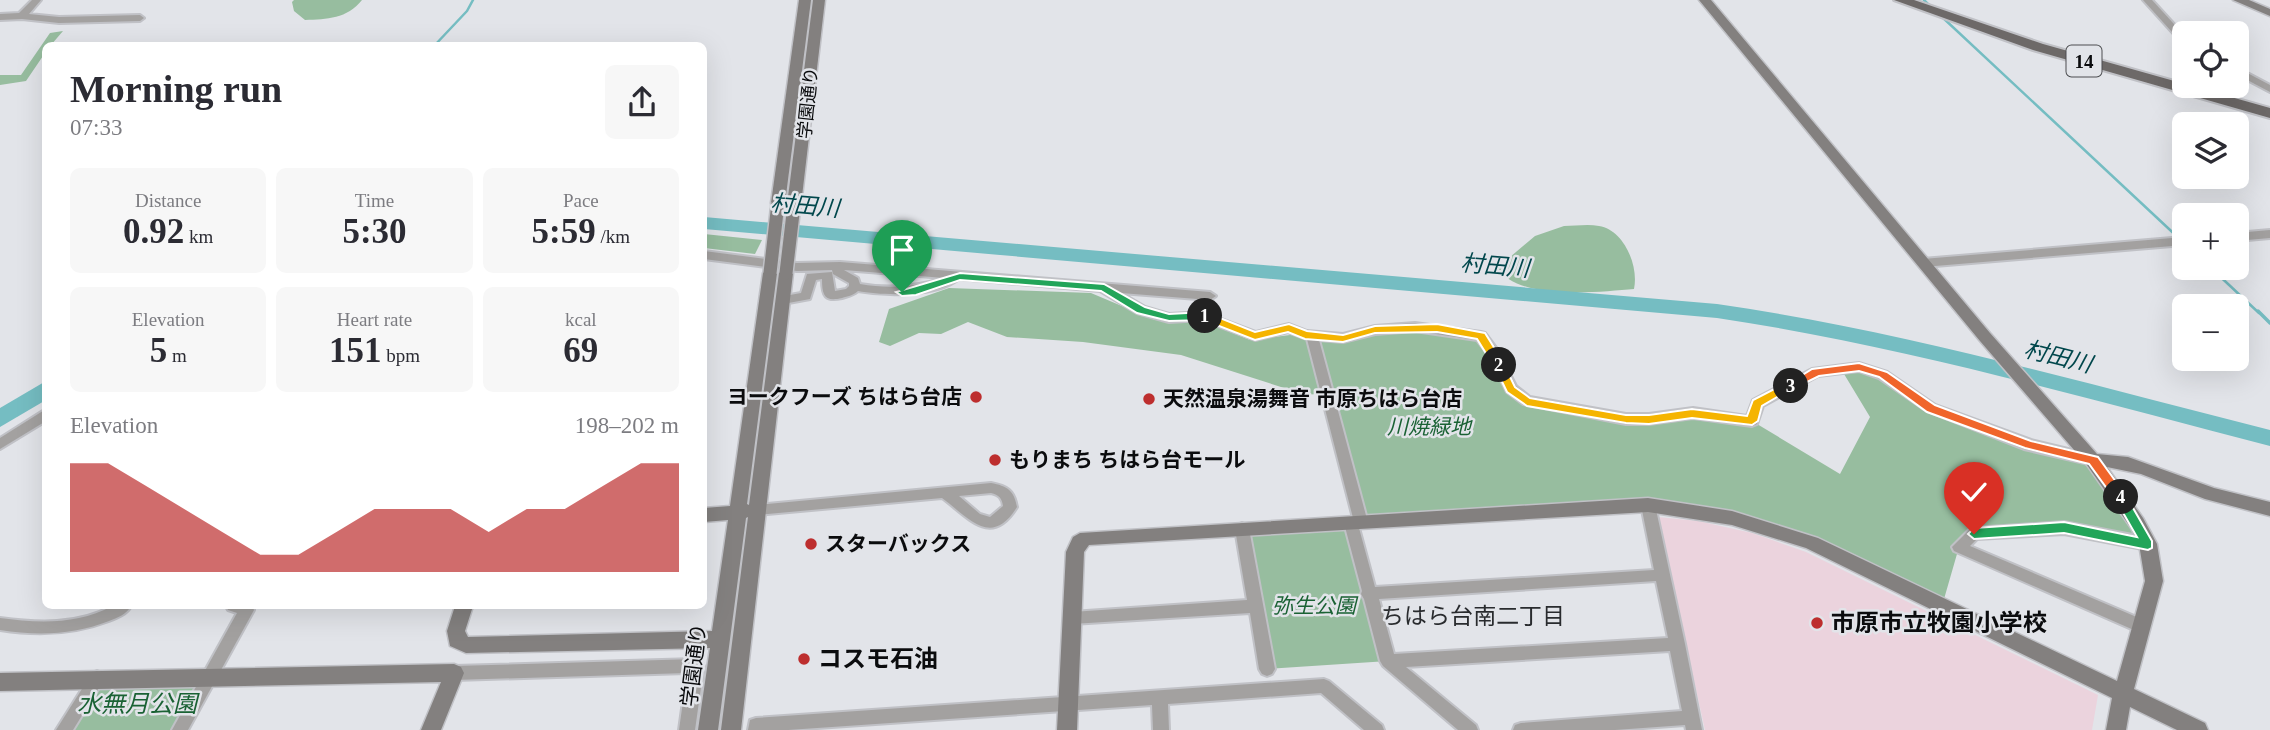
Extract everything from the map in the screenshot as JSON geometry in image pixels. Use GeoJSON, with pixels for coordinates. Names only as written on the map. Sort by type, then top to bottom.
{"type":"FeatureCollection","features":[{"type":"Feature","properties":{"kind":"main road","name":"14"},"geometry":{"type":"LineString","coordinates":[[1900,0],[2050,51],[2270,113]]}},
{"type":"Feature","properties":{"kind":"street"},"geometry":{"type":"LineString","coordinates":[[22,16],[37,0]]}},
{"type":"Feature","properties":{"kind":"street"},"geometry":{"type":"LineString","coordinates":[[731,730],[783,300],[778,273],[778,203],[805,0]]}},
{"type":"Feature","properties":{"kind":"street","name":"学園通り"},"geometry":{"type":"LineString","coordinates":[[708,730],[736,512],[778,273],[794,205],[805,130],[818,0]]}},
{"type":"Feature","properties":{"kind":"street"},"geometry":{"type":"LineString","coordinates":[[1705,0],[1985,337],[2093,460],[2122,499],[2148,544],[2154,580],[2123,693],[2116,730]]}},
{"type":"Feature","properties":{"kind":"street"},"geometry":{"type":"LineString","coordinates":[[2147,0],[2172,27]]}},
{"type":"Feature","properties":{"kind":"street"},"geometry":{"type":"LineString","coordinates":[[2239,0],[2270,13]]}},
{"type":"Feature","properties":{"kind":"street"},"geometry":{"type":"LineString","coordinates":[[0,17],[22,16],[59,20],[140,18]]}},
{"type":"Feature","properties":{"kind":"street"},"geometry":{"type":"LineString","coordinates":[[2249,77],[2270,89]]}},
{"type":"Feature","properties":{"kind":"street"},"geometry":{"type":"LineString","coordinates":[[2249,236],[2270,234]]}},
{"type":"Feature","properties":{"kind":"street"},"geometry":{"type":"LineString","coordinates":[[1923,262],[2172,242]]}},
{"type":"Feature","properties":{"kind":"street"},"geometry":{"type":"LineString","coordinates":[[707,255],[797,267],[840,266],[1210,296]]}},
{"type":"Feature","properties":{"kind":"street"},"geometry":{"type":"LineString","coordinates":[[840,266],[837,271],[854,281],[855,286]]}},
{"type":"Feature","properties":{"kind":"street"},"geometry":{"type":"LineString","coordinates":[[783,300],[806,296],[811,277],[816,274],[828,275],[828,291],[832,296],[850,292],[855,286]]}},
{"type":"Feature","properties":{"kind":"street"},"geometry":{"type":"LineString","coordinates":[[855,286],[884,292],[916,291],[960,277]]}},
{"type":"Feature","properties":{"kind":"street"},"geometry":{"type":"LineString","coordinates":[[1104,288],[1141,310],[1169,318],[1203,316],[1255,336],[1289,328],[1312,336],[1343,338],[1375,330],[1416,327],[1481,336],[1493,352],[1511,389],[1527,401],[1626,419],[1692,413],[1752,421],[1757,403],[1816,372],[1859,367],[1883,374],[1931,408],[2029,445],[2093,460],[2112,459],[2138,465],[2228,499],[2270,509]]}},
{"type":"Feature","properties":{"kind":"street"},"geometry":{"type":"LineString","coordinates":[[1312,336],[1356,523],[1368,594],[1388,661],[1469,730]]}},
{"type":"Feature","properties":{"kind":"street"},"geometry":{"type":"LineString","coordinates":[[0,444],[42,417]]}},
{"type":"Feature","properties":{"kind":"street"},"geometry":{"type":"LineString","coordinates":[[707,515],[944,492]]}},
{"type":"Feature","properties":{"kind":"street"},"geometry":{"type":"LineString","coordinates":[[1521,730],[1692,724],[1648,505]]}},
{"type":"Feature","properties":{"kind":"street"},"geometry":{"type":"LineString","coordinates":[[1067,730],[1075,547],[1086,538],[1648,505],[1747,519],[1812,543],[2199,730]]}},
{"type":"Feature","properties":{"kind":"street"},"geometry":{"type":"LineString","coordinates":[[2141,625],[1959,547],[1974,534],[2064,527],[2148,544]]}},
{"type":"Feature","properties":{"kind":"street"},"geometry":{"type":"LineString","coordinates":[[1242,529],[1267,669]]}},
{"type":"Feature","properties":{"kind":"street"},"geometry":{"type":"LineString","coordinates":[[1368,594],[1662,575]]}},
{"type":"Feature","properties":{"kind":"street"},"geometry":{"type":"LineString","coordinates":[[1072,618],[1256,606]]}},
{"type":"Feature","properties":{"kind":"street"},"geometry":{"type":"LineString","coordinates":[[0,624],[34,629],[59,629],[118,609]]}},
{"type":"Feature","properties":{"kind":"street"},"geometry":{"type":"LineString","coordinates":[[180,730],[247,610],[244,609]]}},
{"type":"Feature","properties":{"kind":"street"},"geometry":{"type":"LineString","coordinates":[[463,609],[456,631],[457,640],[466,645],[720,639]]}},
{"type":"Feature","properties":{"kind":"street"},"geometry":{"type":"LineString","coordinates":[[1388,661],[1678,644]]}},
{"type":"Feature","properties":{"kind":"street"},"geometry":{"type":"LineString","coordinates":[[0,682],[696,666],[687,730]]}},
{"type":"Feature","properties":{"kind":"street"},"geometry":{"type":"LineString","coordinates":[[432,730],[454,673]]}},
{"type":"Feature","properties":{"kind":"street"},"geometry":{"type":"LineString","coordinates":[[64,730],[97,678]]}},
{"type":"Feature","properties":{"kind":"street"},"geometry":{"type":"LineString","coordinates":[[755,730],[756,725],[1324,686],[1376,730]]}},
{"type":"Feature","properties":{"kind":"street"},"geometry":{"type":"LineString","coordinates":[[1160,697],[1161,730]]}},
{"type":"Feature","properties":{"kind":"shaded area","name":"市原市立牧園小学校"},"geometry":{"type":"Polygon","coordinates":[[[1658,517],[1698,521],[1752,533],[1806,552],[2098,695],[2092,730],[1705,730],[1658,517]]]}},
{"type":"Feature","properties":{"kind":"green space"},"geometry":{"type":"Polygon","coordinates":[[[294,0],[362,0],[343,14],[305,20],[294,11],[294,0]]]}},
{"type":"Feature","properties":{"kind":"green space"},"geometry":{"type":"Polygon","coordinates":[[[63,31],[54,42],[44,42],[50,33],[63,31]]]}},
{"type":"Feature","properties":{"kind":"green space"},"geometry":{"type":"Polygon","coordinates":[[[42,45],[42,57],[26,81],[0,85],[0,75],[21,75],[42,45]]]}},
{"type":"Feature","properties":{"kind":"green space"},"geometry":{"type":"Polygon","coordinates":[[[1564,226],[1599,226],[1616,234],[1632,260],[1634,289],[1581,292],[1541,290],[1523,286],[1497,268],[1535,236],[1564,226]]]}},
{"type":"Feature","properties":{"kind":"green space"},"geometry":{"type":"Polygon","coordinates":[[[707,234],[762,240],[755,254],[707,248],[707,234]]]}},
{"type":"Feature","properties":{"kind":"green space","name":"川焼緑地"},"geometry":{"type":"Polygon","coordinates":[[[949,288],[1091,293],[1155,320],[1203,321],[1250,340],[1290,335],[1343,338],[1375,330],[1437,328],[1481,336],[1511,389],[1527,401],[1626,419],[1693,413],[1752,421],[1840,474],[1870,417],[1841,369],[1859,367],[1883,375],[1931,408],[2093,460],[2148,544],[2064,528],[1974,534],[1959,547],[1942,606],[1798,537],[1648,505],[1361,523],[1326,393],[1306,395],[1181,355],[1083,342],[1007,337],[968,322],[941,334],[919,333],[890,346],[879,342],[889,309],[949,288]]]}},
{"type":"Feature","properties":{"kind":"green space","name":"弥生公園"},"geometry":{"type":"Polygon","coordinates":[[[1351,523],[1388,661],[1267,669],[1242,529],[1351,523]]]}},
{"type":"Feature","properties":{"kind":"green space","name":"水無月公園"},"geometry":{"type":"Polygon","coordinates":[[[209,676],[180,730],[65,730],[97,678],[209,676]]]}},
{"type":"Feature","properties":{"kind":"waterway"},"geometry":{"type":"LineString","coordinates":[[438,42],[467,11],[473,0]]}},
{"type":"Feature","properties":{"kind":"waterway"},"geometry":{"type":"LineString","coordinates":[[1924,0],[1932,8]]}},
{"type":"Feature","properties":{"kind":"waterway"},"geometry":{"type":"LineString","coordinates":[[1941,16],[2172,232]]}},
{"type":"Feature","properties":{"kind":"waterway","name":"村田川"},"geometry":{"type":"LineString","coordinates":[[707,223],[1717,311],[1813,325],[1904,345],[2270,438]]}},
{"type":"Feature","properties":{"kind":"waterway"},"geometry":{"type":"LineString","coordinates":[[2224,280],[2259,313]]}},
{"type":"Feature","properties":{"kind":"waterway"},"geometry":{"type":"LineString","coordinates":[[2258,311],[2270,323]]}},
{"type":"Feature","properties":{"kind":"waterway","name":"村田川"},"geometry":{"type":"LineString","coordinates":[[0,419],[42,392]]}},
{"type":"Feature","properties":{"kind":"place","name":"ヨークフーズ ちはら台店"},"geometry":{"type":"Point","coordinates":[976,397]}},
{"type":"Feature","properties":{"kind":"place","name":"天然温泉湯舞音 市原ちはら台店"},"geometry":{"type":"Point","coordinates":[1149,399]}},
{"type":"Feature","properties":{"kind":"place","name":"もりまち ちはら台モール"},"geometry":{"type":"Point","coordinates":[995,460]}},
{"type":"Feature","properties":{"kind":"place","name":"スターバックス"},"geometry":{"type":"Point","coordinates":[811,544]}},
{"type":"Feature","properties":{"kind":"place","name":"市原市立牧園小学校"},"geometry":{"type":"Point","coordinates":[1817,623]}},
{"type":"Feature","properties":{"kind":"place","name":"コスモ石油"},"geometry":{"type":"Point","coordinates":[804,659]}},
{"type":"Feature","properties":{"kind":"district","name":"ちはら台南二丁目"},"geometry":{"type":"Point","coordinates":[1473,616]}},
{"type":"Feature","properties":{"kind":"route"},"geometry":{"type":"LineString","coordinates":[[902,292],[916,291],[960,277],[1104,288],[1141,310],[1169,318],[1203,316],[1255,336],[1289,328],[1305,335],[1328,338],[1343,338],[1375,330],[1437,328],[1481,336],[1493,352],[1511,389],[1527,401],[1626,419],[1692,413],[1752,421],[1757,403],[1816,372],[1859,367],[1883,374],[1931,408],[2029,445],[2093,460],[2122,499],[2148,544],[2064,527],[1974,534]]}}]}
